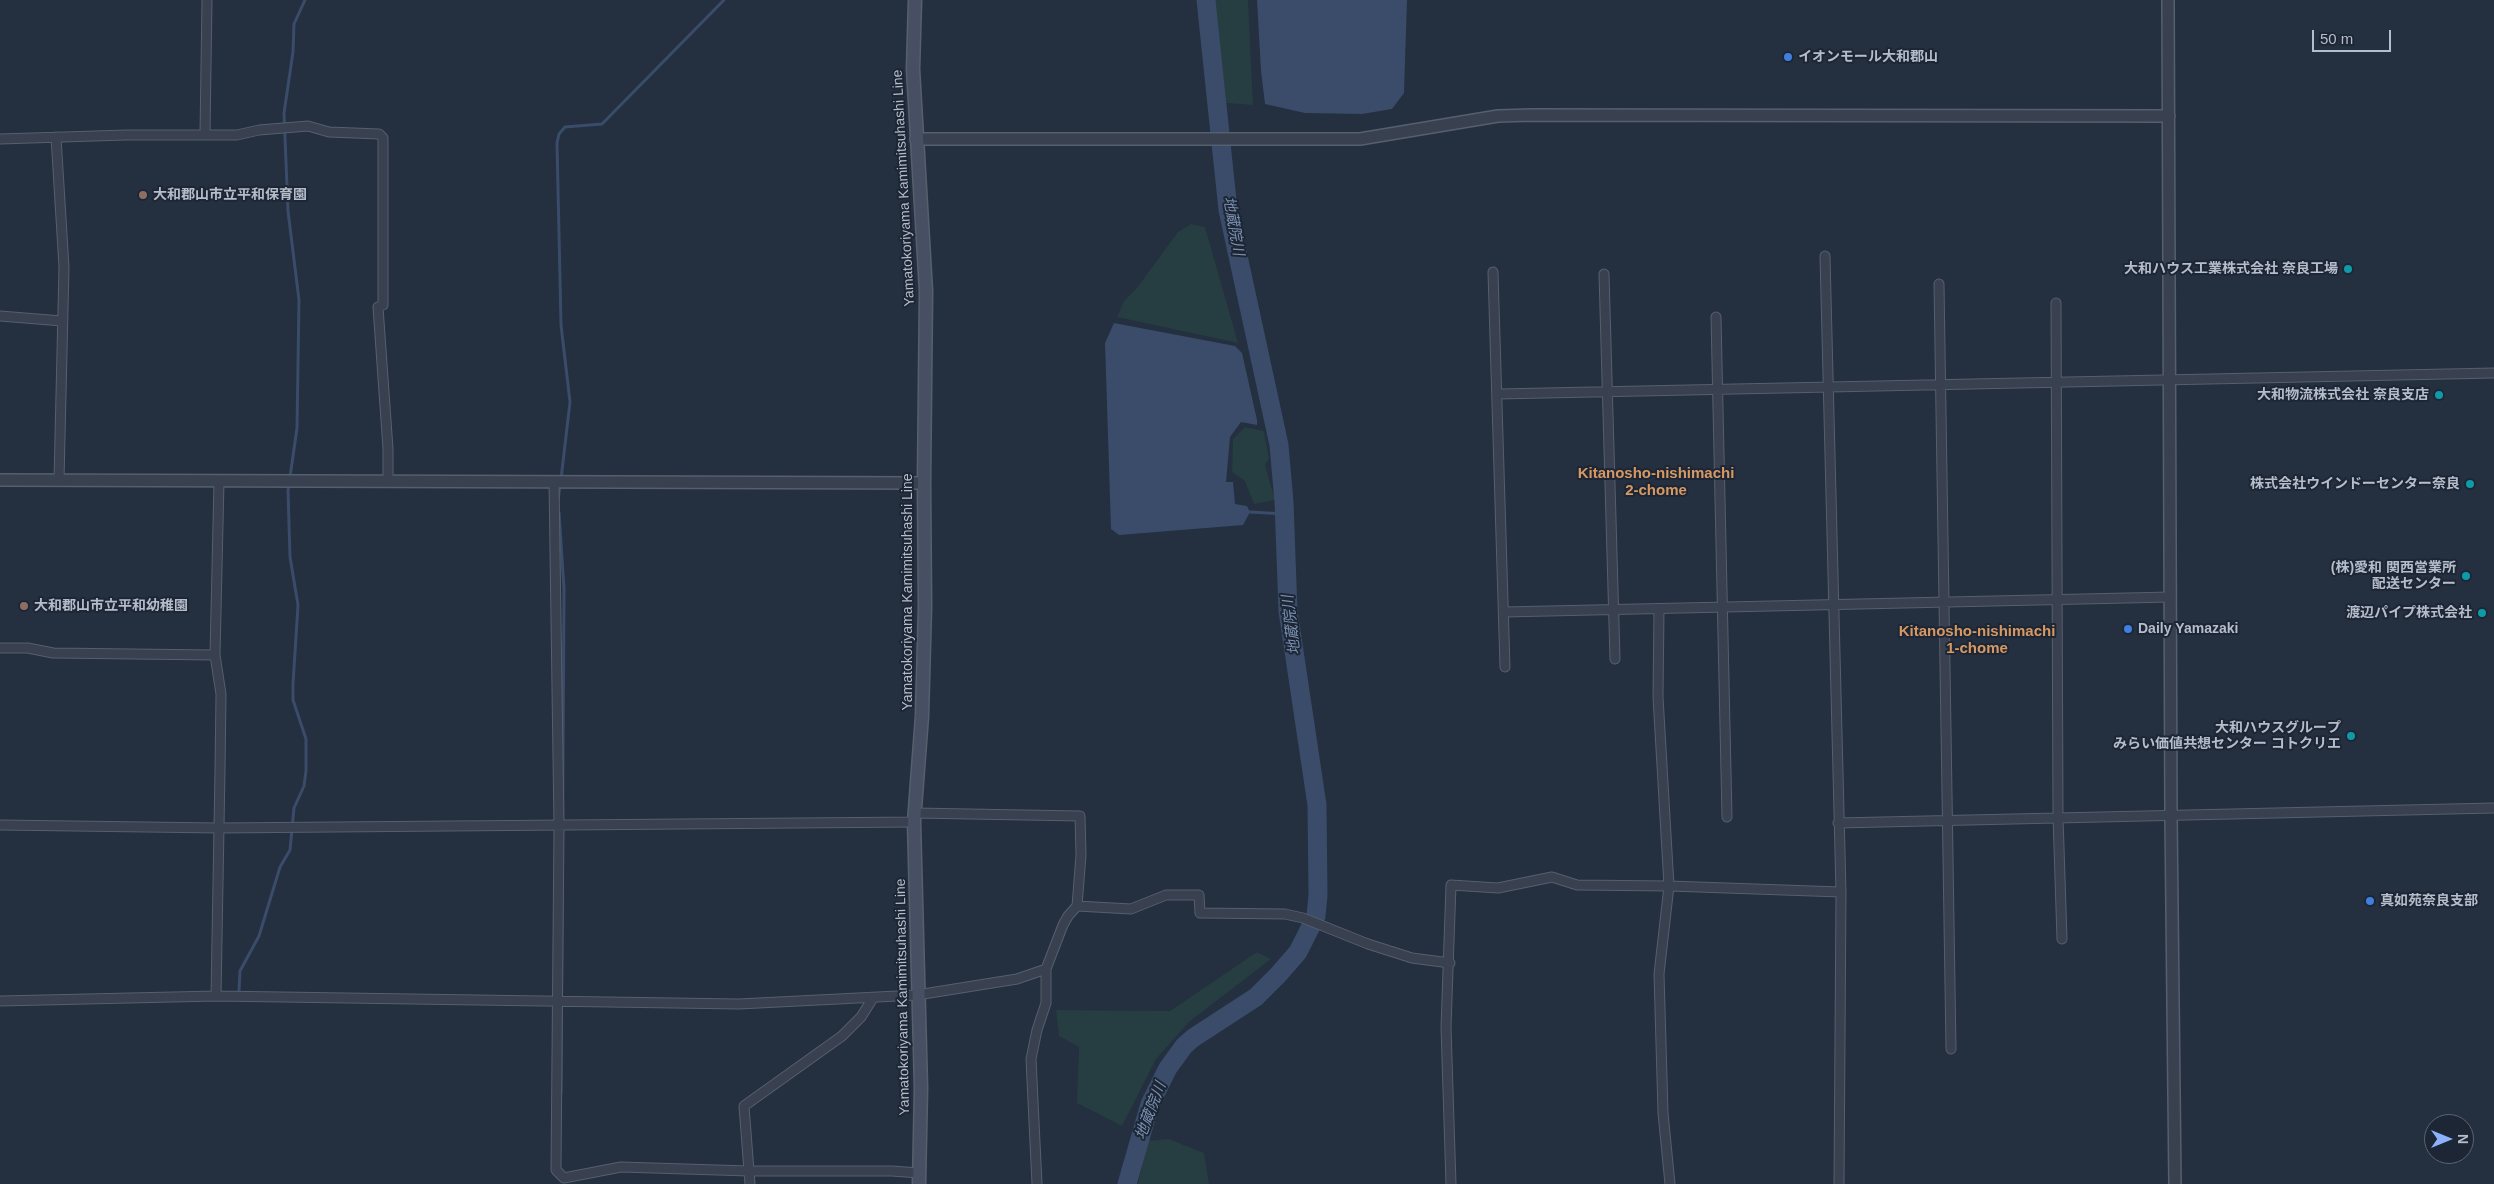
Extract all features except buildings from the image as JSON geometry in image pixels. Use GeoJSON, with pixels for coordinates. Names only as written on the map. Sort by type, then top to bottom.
{"type":"FeatureCollection","features":[{"type":"Feature","properties":{"kind":"main road","name":"Yamatokoriyama Kamimitsuhashi Line"},"geometry":{"type":"LineString","coordinates":[[915,0],[913,69],[926,291],[925,607],[922,716],[914,818],[917,996],[921,1088],[919,1178]]}},
{"type":"Feature","properties":{"kind":"street"},"geometry":{"type":"LineString","coordinates":[[205,134],[207,0]]}},
{"type":"Feature","properties":{"kind":"street"},"geometry":{"type":"LineString","coordinates":[[2168,0],[2171,816],[2175,1184]]}},
{"type":"Feature","properties":{"kind":"street"},"geometry":{"type":"LineString","coordinates":[[916,139],[1360,139],[1498,116],[1532,115],[2169,116]]}},
{"type":"Feature","properties":{"kind":"street"},"geometry":{"type":"LineString","coordinates":[[0,138],[237,135],[283,127],[308,126],[329,132],[380,134],[383,138],[383,305],[378,308],[388,449],[388,481]]}},
{"type":"Feature","properties":{"kind":"street"},"geometry":{"type":"LineString","coordinates":[[56,137],[64,267],[59,480]]}},
{"type":"Feature","properties":{"kind":"street"},"geometry":{"type":"LineString","coordinates":[[1825,256],[1841,892],[1839,1184]]}},
{"type":"Feature","properties":{"kind":"street"},"geometry":{"type":"LineString","coordinates":[[1493,272],[1505,667]]}},
{"type":"Feature","properties":{"kind":"street"},"geometry":{"type":"LineString","coordinates":[[1604,274],[1615,658]]}},
{"type":"Feature","properties":{"kind":"street"},"geometry":{"type":"LineString","coordinates":[[1939,284],[1951,1048]]}},
{"type":"Feature","properties":{"kind":"street"},"geometry":{"type":"LineString","coordinates":[[2056,303],[2058,817],[2062,939]]}},
{"type":"Feature","properties":{"kind":"street"},"geometry":{"type":"LineString","coordinates":[[0,316],[62,321]]}},
{"type":"Feature","properties":{"kind":"street"},"geometry":{"type":"LineString","coordinates":[[1716,317],[1727,817]]}},
{"type":"Feature","properties":{"kind":"street"},"geometry":{"type":"LineString","coordinates":[[1498,394],[2494,373]]}},
{"type":"Feature","properties":{"kind":"street"},"geometry":{"type":"LineString","coordinates":[[0,480],[924,483]]}},
{"type":"Feature","properties":{"kind":"street"},"geometry":{"type":"LineString","coordinates":[[216,996],[220,694],[216,654],[219,481]]}},
{"type":"Feature","properties":{"kind":"street"},"geometry":{"type":"LineString","coordinates":[[554,482],[562,826],[557,1001],[556,1170],[564,1178],[622,1167],[749,1171],[892,1171],[919,1178]]}},
{"type":"Feature","properties":{"kind":"street"},"geometry":{"type":"LineString","coordinates":[[1504,612],[2171,597]]}},
{"type":"Feature","properties":{"kind":"street"},"geometry":{"type":"LineString","coordinates":[[1659,609],[1658,697],[1669,886],[1659,974],[1663,1113],[1670,1184]]}},
{"type":"Feature","properties":{"kind":"street"},"geometry":{"type":"LineString","coordinates":[[0,648],[28,648],[53,653],[216,654]]}},
{"type":"Feature","properties":{"kind":"street"},"geometry":{"type":"LineString","coordinates":[[1838,822],[1948,818],[2171,816],[2494,808]]}},
{"type":"Feature","properties":{"kind":"street"},"geometry":{"type":"LineString","coordinates":[[0,825],[219,828],[562,826],[1080,816],[1081,855],[1077,906],[1063,924],[1046,969],[1046,1002],[1037,1030],[1031,1059],[1037,1184]]}},
{"type":"Feature","properties":{"kind":"street"},"geometry":{"type":"LineString","coordinates":[[1451,1184],[1446,1027],[1450,963],[1451,885],[1498,888],[1552,877],[1577,885],[1841,892]]}},
{"type":"Feature","properties":{"kind":"street"},"geometry":{"type":"LineString","coordinates":[[1077,906],[1131,909],[1166,895],[1199,895],[1200,913],[1285,914],[1303,918],[1412,958],[1450,963]]}},
{"type":"Feature","properties":{"kind":"street"},"geometry":{"type":"LineString","coordinates":[[0,1001],[216,996],[739,1004],[917,996],[1017,979],[1046,969]]}},
{"type":"Feature","properties":{"kind":"street"},"geometry":{"type":"LineString","coordinates":[[750,1184],[744,1106],[842,1036],[861,1017],[873,998]]}},
{"type":"Feature","properties":{"kind":"green space"},"geometry":{"type":"Polygon","coordinates":[[[1215,0],[1248,0],[1253,105],[1226,103],[1215,0]]]}},
{"type":"Feature","properties":{"kind":"green space"},"geometry":{"type":"Polygon","coordinates":[[[1191,224],[1205,227],[1238,343],[1117,317],[1124,301],[1136,289],[1178,232],[1191,224]]]}},
{"type":"Feature","properties":{"kind":"green space"},"geometry":{"type":"Polygon","coordinates":[[[1245,427],[1264,431],[1269,459],[1265,465],[1275,500],[1254,504],[1245,481],[1232,472],[1233,439],[1245,427]]]}},
{"type":"Feature","properties":{"kind":"green space"},"geometry":{"type":"Polygon","coordinates":[[[1257,952],[1271,959],[1189,1022],[1156,1059],[1122,1126],[1077,1103],[1079,1047],[1059,1036],[1056,1010],[1170,1011],[1257,952]]]}},
{"type":"Feature","properties":{"kind":"green space"},"geometry":{"type":"Polygon","coordinates":[[[1169,1139],[1204,1153],[1209,1184],[1138,1184],[1148,1141],[1169,1139]]]}},
{"type":"Feature","properties":{"kind":"water"},"geometry":{"type":"Polygon","coordinates":[[[1257,0],[1407,0],[1404,93],[1392,109],[1362,114],[1305,113],[1265,104],[1257,0]]]}},
{"type":"Feature","properties":{"kind":"water"},"geometry":{"type":"Polygon","coordinates":[[[1114,323],[1235,346],[1242,353],[1257,425],[1241,422],[1230,437],[1226,482],[1233,482],[1235,504],[1247,506],[1250,512],[1243,525],[1119,535],[1111,529],[1105,343],[1114,323]]]}},
{"type":"Feature","properties":{"kind":"waterway"},"geometry":{"type":"LineString","coordinates":[[239,991],[240,971],[259,936],[280,867],[290,850],[294,808],[304,786],[306,771],[306,739],[293,700],[298,605],[290,557],[288,491],[297,428],[299,300],[288,211],[284,113],[293,52],[294,24],[305,0]]}},
{"type":"Feature","properties":{"kind":"waterway"},"geometry":{"type":"LineString","coordinates":[[561,479],[570,402],[561,325],[557,143],[559,134],[565,127],[602,124],[724,0]]}},
{"type":"Feature","properties":{"kind":"waterway","name":"地蔵院川"},"geometry":{"type":"LineString","coordinates":[[1127,1184],[1150,1104],[1168,1068],[1184,1046],[1193,1038],[1256,997],[1298,952],[1316,916],[1318,895],[1317,805],[1288,611],[1284,502],[1279,445],[1228,210],[1206,0]]}},
{"type":"Feature","properties":{"kind":"waterway"},"geometry":{"type":"LineString","coordinates":[[558,501],[560,485]]}},
{"type":"Feature","properties":{"kind":"waterway"},"geometry":{"type":"LineString","coordinates":[[559,512],[564,589],[561,1093]]}},
{"type":"Feature","properties":{"kind":"waterway"},"geometry":{"type":"LineString","coordinates":[[1250,512],[1285,514]]}},
{"type":"Feature","properties":{"kind":"place","name":"イオンモール大和郡山"},"geometry":{"type":"Point","coordinates":[1788,57]}},
{"type":"Feature","properties":{"kind":"place","name":"大和郡山市立平和保育園"},"geometry":{"type":"Point","coordinates":[143,195]}},
{"type":"Feature","properties":{"kind":"place","name":"大和ハウス工業株式会社 奈良工場"},"geometry":{"type":"Point","coordinates":[2348,269]}},
{"type":"Feature","properties":{"kind":"place","name":"大和物流株式会社 奈良支店"},"geometry":{"type":"Point","coordinates":[2439,395]}},
{"type":"Feature","properties":{"kind":"place","name":"株式会社ウインドーセンター奈良"},"geometry":{"type":"Point","coordinates":[2470,484]}},
{"type":"Feature","properties":{"kind":"place","name":"(株)愛和 関西営業所 配送センター"},"geometry":{"type":"Point","coordinates":[2466,576]}},
{"type":"Feature","properties":{"kind":"place","name":"大和郡山市立平和幼稚園"},"geometry":{"type":"Point","coordinates":[24,606]}},
{"type":"Feature","properties":{"kind":"place","name":"渡辺パイプ株式会社"},"geometry":{"type":"Point","coordinates":[2482,613]}},
{"type":"Feature","properties":{"kind":"place","name":"Daily Yamazaki"},"geometry":{"type":"Point","coordinates":[2128,629]}},
{"type":"Feature","properties":{"kind":"place","name":"大和ハウスグループ みらい価値共想センター コトクリエ"},"geometry":{"type":"Point","coordinates":[2351,736]}},
{"type":"Feature","properties":{"kind":"place","name":"真如苑奈良支部"},"geometry":{"type":"Point","coordinates":[2370,901]}},
{"type":"Feature","properties":{"kind":"district","name":"Kitanosho-nishimachi 2-chome"},"geometry":{"type":"Point","coordinates":[1656,482]}},
{"type":"Feature","properties":{"kind":"district","name":"Kitanosho-nishimachi 1-chome"},"geometry":{"type":"Point","coordinates":[1977,640]}}]}
